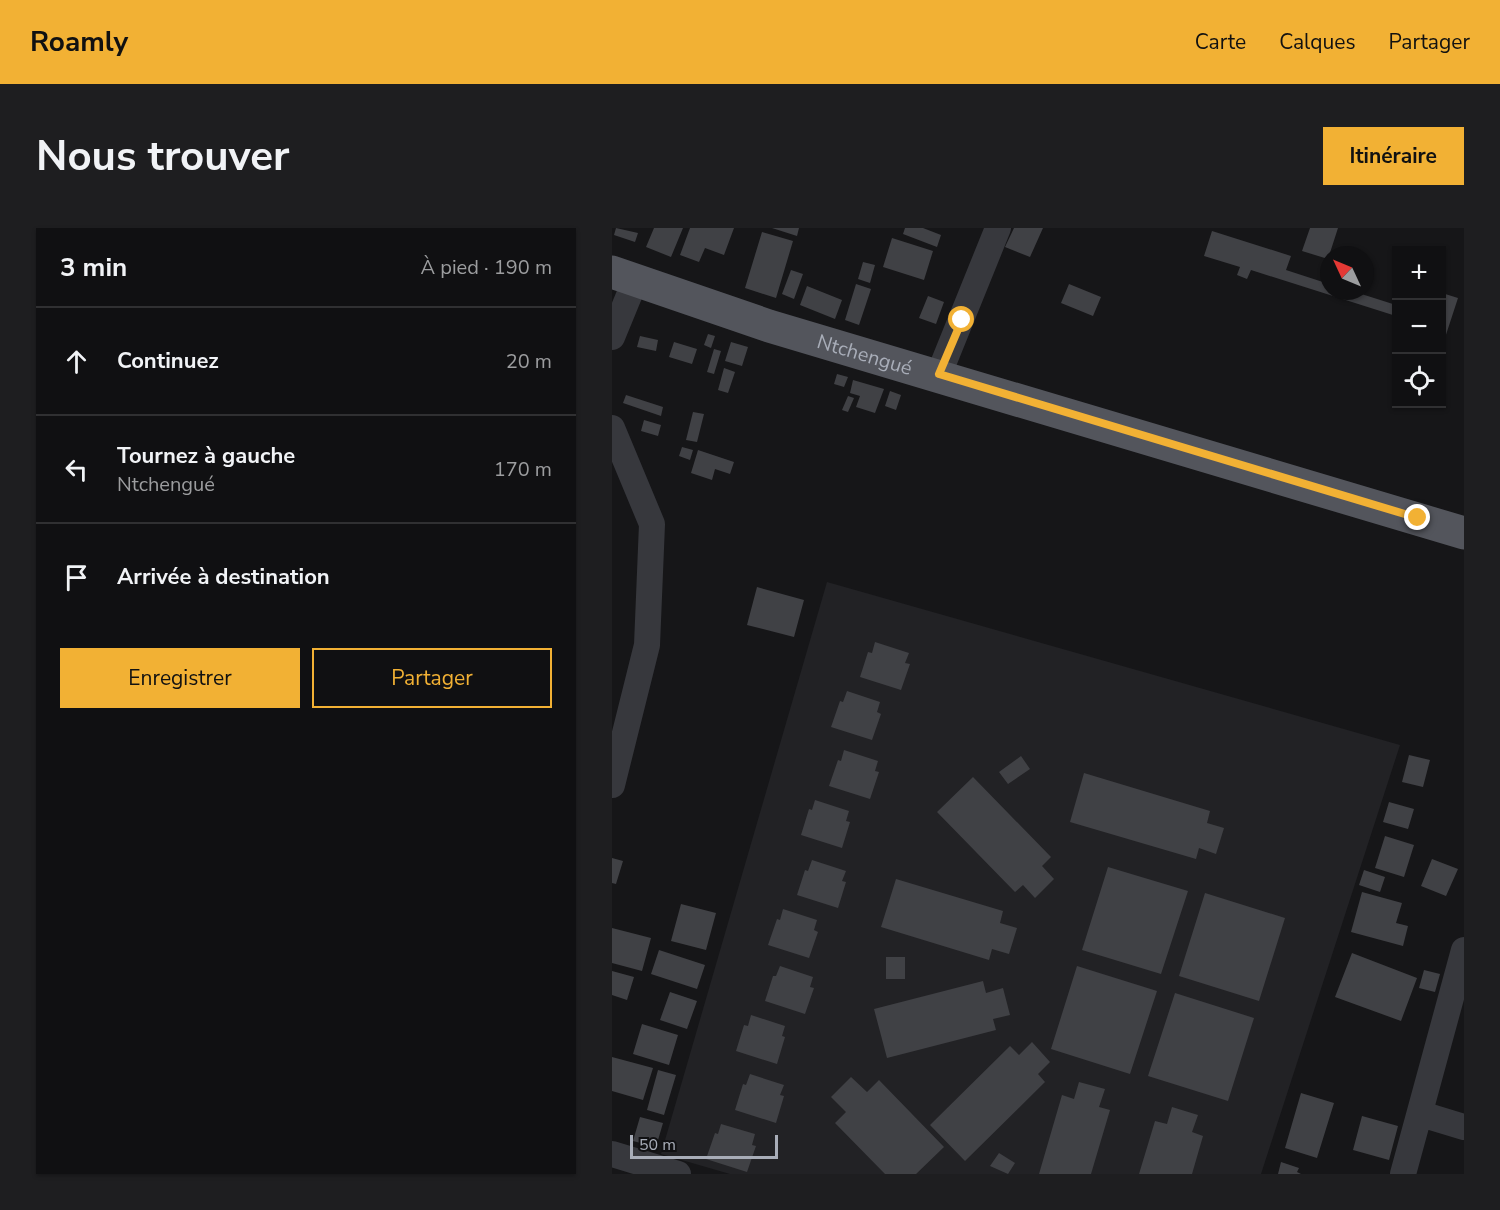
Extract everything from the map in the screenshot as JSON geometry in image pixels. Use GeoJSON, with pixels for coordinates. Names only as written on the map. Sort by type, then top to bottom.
{"type":"FeatureCollection","features":[{"type":"Feature","properties":{"kind":"main road","name":"Ntchengué"},"geometry":{"type":"LineString","coordinates":[[624,276],[769,326],[939,374],[1464,532]]}},
{"type":"Feature","properties":{"kind":"street"},"geometry":{"type":"LineString","coordinates":[[939,374],[998,228]]}},
{"type":"Feature","properties":{"kind":"street"},"geometry":{"type":"LineString","coordinates":[[612,337],[624,276]]}},
{"type":"Feature","properties":{"kind":"street"},"geometry":{"type":"LineString","coordinates":[[612,428],[652,524],[647,645],[612,785]]}},
{"type":"Feature","properties":{"kind":"street"},"geometry":{"type":"LineString","coordinates":[[1403,1174],[1464,950]]}},
{"type":"Feature","properties":{"kind":"street"},"geometry":{"type":"LineString","coordinates":[[1420,1114],[1464,1127]]}},
{"type":"Feature","properties":{"kind":"street"},"geometry":{"type":"LineString","coordinates":[[612,1154],[678,1174]]}},
{"type":"Feature","properties":{"kind":"shaded area"},"geometry":{"type":"Polygon","coordinates":[[[827,582],[1400,745],[1261,1174],[730,1174],[661,1154],[827,582]]]}},
{"type":"Feature","properties":{"kind":"building"},"geometry":{"type":"Polygon","coordinates":[[[616,228],[638,233],[635,242],[614,235],[616,228]]]}},
{"type":"Feature","properties":{"kind":"building"},"geometry":{"type":"Polygon","coordinates":[[[654,228],[683,228],[671,257],[646,247],[654,228]]]}},
{"type":"Feature","properties":{"kind":"building"},"geometry":{"type":"Polygon","coordinates":[[[690,228],[734,228],[724,255],[705,248],[699,262],[680,255],[690,228]]]}},
{"type":"Feature","properties":{"kind":"building"},"geometry":{"type":"Polygon","coordinates":[[[772,228],[799,228],[797,236],[772,228]]]}},
{"type":"Feature","properties":{"kind":"building"},"geometry":{"type":"Polygon","coordinates":[[[905,228],[923,228],[941,235],[937,247],[903,234],[905,228]]]}},
{"type":"Feature","properties":{"kind":"building"},"geometry":{"type":"Polygon","coordinates":[[[1014,228],[1043,228],[1030,257],[1005,247],[1014,228]]]}},
{"type":"Feature","properties":{"kind":"building"},"geometry":{"type":"Polygon","coordinates":[[[1310,228],[1338,228],[1332,246],[1320,246],[1320,257],[1302,251],[1310,228]]]}},
{"type":"Feature","properties":{"kind":"building"},"geometry":{"type":"Polygon","coordinates":[[[1212,231],[1291,256],[1286,270],[1320,281],[1320,292],[1251,270],[1247,279],[1237,275],[1240,267],[1204,256],[1212,231]]]}},
{"type":"Feature","properties":{"kind":"building"},"geometry":{"type":"Polygon","coordinates":[[[762,232],[793,241],[776,298],[745,288],[762,232]]]}},
{"type":"Feature","properties":{"kind":"building"},"geometry":{"type":"Polygon","coordinates":[[[892,238],[933,251],[924,280],[883,267],[892,238]]]}},
{"type":"Feature","properties":{"kind":"building"},"geometry":{"type":"Polygon","coordinates":[[[863,262],[875,265],[870,283],[858,279],[863,262]]]}},
{"type":"Feature","properties":{"kind":"building"},"geometry":{"type":"Polygon","coordinates":[[[791,270],[803,274],[794,299],[782,294],[791,270]]]}},
{"type":"Feature","properties":{"kind":"building"},"geometry":{"type":"Polygon","coordinates":[[[856,284],[871,289],[859,325],[845,320],[856,284]]]}},
{"type":"Feature","properties":{"kind":"building"},"geometry":{"type":"Polygon","coordinates":[[[1069,284],[1101,297],[1093,316],[1061,303],[1069,284]]]}},
{"type":"Feature","properties":{"kind":"building"},"geometry":{"type":"Polygon","coordinates":[[[807,286],[842,300],[835,319],[800,305],[807,286]]]}},
{"type":"Feature","properties":{"kind":"building"},"geometry":{"type":"Polygon","coordinates":[[[1446,294],[1458,298],[1446,335],[1446,294]]]}},
{"type":"Feature","properties":{"kind":"building"},"geometry":{"type":"Polygon","coordinates":[[[928,296],[944,302],[936,324],[919,318],[928,296]]]}},
{"type":"Feature","properties":{"kind":"building"},"geometry":{"type":"Polygon","coordinates":[[[1374,298],[1392,304],[1392,315],[1346,300],[1374,300],[1374,298]]]}},
{"type":"Feature","properties":{"kind":"building"},"geometry":{"type":"Polygon","coordinates":[[[708,334],[715,336],[711,348],[704,345],[708,334]]]}},
{"type":"Feature","properties":{"kind":"building"},"geometry":{"type":"Polygon","coordinates":[[[640,336],[658,340],[656,351],[637,347],[640,336]]]}},
{"type":"Feature","properties":{"kind":"building"},"geometry":{"type":"Polygon","coordinates":[[[674,342],[697,349],[692,364],[669,357],[674,342]]]}},
{"type":"Feature","properties":{"kind":"building"},"geometry":{"type":"Polygon","coordinates":[[[731,342],[748,347],[742,366],[725,361],[731,342]]]}},
{"type":"Feature","properties":{"kind":"building"},"geometry":{"type":"Polygon","coordinates":[[[714,349],[721,351],[714,374],[707,372],[714,349]]]}},
{"type":"Feature","properties":{"kind":"building"},"geometry":{"type":"Polygon","coordinates":[[[724,368],[735,372],[728,393],[718,390],[724,368]]]}},
{"type":"Feature","properties":{"kind":"building"},"geometry":{"type":"Polygon","coordinates":[[[837,374],[848,377],[844,387],[834,384],[837,374]]]}},
{"type":"Feature","properties":{"kind":"building"},"geometry":{"type":"Polygon","coordinates":[[[853,380],[884,389],[875,413],[856,407],[860,396],[850,393],[853,380]]]}},
{"type":"Feature","properties":{"kind":"building"},"geometry":{"type":"Polygon","coordinates":[[[890,391],[901,395],[896,410],[885,406],[890,391]]]}},
{"type":"Feature","properties":{"kind":"building"},"geometry":{"type":"Polygon","coordinates":[[[626,395],[663,407],[661,416],[623,403],[626,395]]]}},
{"type":"Feature","properties":{"kind":"building"},"geometry":{"type":"Polygon","coordinates":[[[848,396],[854,398],[848,412],[842,410],[848,396]]]}},
{"type":"Feature","properties":{"kind":"building"},"geometry":{"type":"Polygon","coordinates":[[[693,412],[704,414],[697,442],[686,440],[693,412]]]}},
{"type":"Feature","properties":{"kind":"building"},"geometry":{"type":"Polygon","coordinates":[[[644,420],[661,425],[658,436],[641,431],[644,420]]]}},
{"type":"Feature","properties":{"kind":"building"},"geometry":{"type":"Polygon","coordinates":[[[682,447],[693,450],[690,460],[679,456],[682,447]]]}},
{"type":"Feature","properties":{"kind":"building"},"geometry":{"type":"Polygon","coordinates":[[[698,450],[734,462],[730,474],[715,469],[712,480],[691,473],[698,450]]]}},
{"type":"Feature","properties":{"kind":"building"},"geometry":{"type":"Polygon","coordinates":[[[757,587],[804,600],[794,637],[747,625],[757,587]]]}},
{"type":"Feature","properties":{"kind":"building"},"geometry":{"type":"Polygon","coordinates":[[[875,642],[909,653],[905,663],[910,664],[901,690],[860,677],[868,652],[872,653],[875,642]]]}},
{"type":"Feature","properties":{"kind":"building"},"geometry":{"type":"Polygon","coordinates":[[[847,691],[880,702],[877,712],[881,714],[872,740],[831,727],[840,701],[843,702],[847,691]]]}},
{"type":"Feature","properties":{"kind":"building"},"geometry":{"type":"Polygon","coordinates":[[[844,750],[878,761],[875,771],[879,772],[870,799],[829,786],[844,750]]]}},
{"type":"Feature","properties":{"kind":"building"},"geometry":{"type":"Polygon","coordinates":[[[1409,755],[1430,760],[1423,787],[1402,782],[1409,755]]]}},
{"type":"Feature","properties":{"kind":"building"},"geometry":{"type":"Polygon","coordinates":[[[1021,756],[1030,769],[1008,784],[999,772],[1021,756]]]}},
{"type":"Feature","properties":{"kind":"building"},"geometry":{"type":"Polygon","coordinates":[[[1084,773],[1210,811],[1207,823],[1224,828],[1216,854],[1199,848],[1196,859],[1070,822],[1084,773]]]}},
{"type":"Feature","properties":{"kind":"building"},"geometry":{"type":"Polygon","coordinates":[[[973,777],[1051,857],[1042,866],[1054,879],[1035,898],[1023,885],[1015,892],[937,812],[973,777]]]}},
{"type":"Feature","properties":{"kind":"building"},"geometry":{"type":"Polygon","coordinates":[[[815,800],[849,811],[846,821],[850,822],[842,848],[801,835],[809,809],[812,810],[815,800]]]}},
{"type":"Feature","properties":{"kind":"building"},"geometry":{"type":"Polygon","coordinates":[[[1389,802],[1414,809],[1408,829],[1383,822],[1389,802]]]}},
{"type":"Feature","properties":{"kind":"building"},"geometry":{"type":"Polygon","coordinates":[[[1385,836],[1414,845],[1404,877],[1375,868],[1385,836]]]}},
{"type":"Feature","properties":{"kind":"building"},"geometry":{"type":"Polygon","coordinates":[[[612,858],[623,861],[616,884],[612,883],[612,858]]]}},
{"type":"Feature","properties":{"kind":"building"},"geometry":{"type":"Polygon","coordinates":[[[1432,859],[1458,869],[1446,896],[1421,886],[1432,859]]]}},
{"type":"Feature","properties":{"kind":"building"},"geometry":{"type":"Polygon","coordinates":[[[812,860],[846,871],[842,881],[846,882],[838,908],[797,895],[805,870],[808,871],[812,860]]]}},
{"type":"Feature","properties":{"kind":"building"},"geometry":{"type":"Polygon","coordinates":[[[1108,867],[1188,891],[1161,974],[1082,950],[1108,867]]]}},
{"type":"Feature","properties":{"kind":"building"},"geometry":{"type":"Polygon","coordinates":[[[1364,870],[1385,877],[1380,892],[1359,885],[1364,870]]]}},
{"type":"Feature","properties":{"kind":"building"},"geometry":{"type":"Polygon","coordinates":[[[896,879],[1003,911],[1000,923],[1017,928],[1009,954],[992,949],[989,960],[881,927],[896,879]]]}},
{"type":"Feature","properties":{"kind":"building"},"geometry":{"type":"Polygon","coordinates":[[[1362,892],[1402,903],[1396,923],[1408,926],[1403,946],[1351,932],[1362,892]]]}},
{"type":"Feature","properties":{"kind":"building"},"geometry":{"type":"Polygon","coordinates":[[[1205,893],[1285,918],[1259,1001],[1179,976],[1205,893]]]}},
{"type":"Feature","properties":{"kind":"building"},"geometry":{"type":"Polygon","coordinates":[[[681,904],[716,913],[706,950],[671,941],[681,904]]]}},
{"type":"Feature","properties":{"kind":"building"},"geometry":{"type":"Polygon","coordinates":[[[783,909],[817,920],[814,930],[818,932],[809,958],[768,945],[783,909]]]}},
{"type":"Feature","properties":{"kind":"building"},"geometry":{"type":"Polygon","coordinates":[[[612,928],[651,938],[642,971],[612,963],[612,928]]]}},
{"type":"Feature","properties":{"kind":"building"},"geometry":{"type":"Polygon","coordinates":[[[659,950],[705,965],[697,989],[651,974],[659,950]]]}},
{"type":"Feature","properties":{"kind":"building"},"geometry":{"type":"Polygon","coordinates":[[[1352,953],[1417,978],[1401,1021],[1335,997],[1352,953]]]}},
{"type":"Feature","properties":{"kind":"building"},"geometry":{"type":"Polygon","coordinates":[[[886,957],[905,957],[905,979],[886,979],[886,957]]]}},
{"type":"Feature","properties":{"kind":"building"},"geometry":{"type":"Polygon","coordinates":[[[780,966],[813,977],[810,987],[814,988],[805,1014],[765,1001],[773,976],[776,976],[780,966]]]}},
{"type":"Feature","properties":{"kind":"building"},"geometry":{"type":"Polygon","coordinates":[[[1077,966],[1157,991],[1130,1074],[1051,1049],[1077,966]]]}},
{"type":"Feature","properties":{"kind":"building"},"geometry":{"type":"Polygon","coordinates":[[[1424,970],[1440,974],[1435,992],[1419,988],[1424,970]]]}},
{"type":"Feature","properties":{"kind":"building"},"geometry":{"type":"Polygon","coordinates":[[[612,971],[634,977],[627,1000],[612,995],[612,971]]]}},
{"type":"Feature","properties":{"kind":"building"},"geometry":{"type":"Polygon","coordinates":[[[983,981],[986,993],[1003,988],[1010,1015],[993,1019],[996,1030],[887,1058],[874,1009],[983,981]]]}},
{"type":"Feature","properties":{"kind":"building"},"geometry":{"type":"Polygon","coordinates":[[[670,992],[697,1001],[687,1029],[660,1020],[670,992]]]}},
{"type":"Feature","properties":{"kind":"building"},"geometry":{"type":"Polygon","coordinates":[[[1175,993],[1254,1018],[1228,1101],[1148,1076],[1175,993]]]}},
{"type":"Feature","properties":{"kind":"building"},"geometry":{"type":"Polygon","coordinates":[[[751,1015],[785,1026],[782,1036],[785,1037],[777,1064],[736,1051],[744,1025],[748,1026],[751,1015]]]}},
{"type":"Feature","properties":{"kind":"building"},"geometry":{"type":"Polygon","coordinates":[[[642,1024],[678,1035],[669,1065],[633,1054],[642,1024]]]}},
{"type":"Feature","properties":{"kind":"building"},"geometry":{"type":"Polygon","coordinates":[[[1032,1042],[1050,1062],[1038,1074],[1045,1082],[965,1161],[930,1125],[1010,1046],[1019,1055],[1032,1042]]]}},
{"type":"Feature","properties":{"kind":"building"},"geometry":{"type":"Polygon","coordinates":[[[612,1057],[653,1068],[643,1100],[612,1091],[612,1057]]]}},
{"type":"Feature","properties":{"kind":"building"},"geometry":{"type":"Polygon","coordinates":[[[658,1070],[676,1075],[664,1115],[647,1110],[658,1070]]]}},
{"type":"Feature","properties":{"kind":"building"},"geometry":{"type":"Polygon","coordinates":[[[750,1074],[784,1085],[780,1095],[784,1096],[776,1123],[735,1110],[743,1084],[746,1085],[750,1074]]]}},
{"type":"Feature","properties":{"kind":"building"},"geometry":{"type":"Polygon","coordinates":[[[851,1077],[867,1092],[879,1080],[944,1147],[916,1174],[885,1174],[835,1123],[846,1112],[831,1097],[851,1077]]]}},
{"type":"Feature","properties":{"kind":"building"},"geometry":{"type":"Polygon","coordinates":[[[1079,1082],[1105,1089],[1099,1107],[1110,1110],[1091,1174],[1039,1174],[1062,1095],[1074,1099],[1079,1082]]]}},
{"type":"Feature","properties":{"kind":"building"},"geometry":{"type":"Polygon","coordinates":[[[1301,1093],[1334,1103],[1317,1158],[1285,1148],[1301,1093]]]}},
{"type":"Feature","properties":{"kind":"building"},"geometry":{"type":"Polygon","coordinates":[[[1172,1107],[1198,1115],[1192,1132],[1203,1136],[1192,1174],[1139,1174],[1155,1121],[1167,1124],[1172,1107]]]}},
{"type":"Feature","properties":{"kind":"building"},"geometry":{"type":"Polygon","coordinates":[[[1362,1116],[1398,1126],[1389,1160],[1353,1150],[1362,1116]]]}},
{"type":"Feature","properties":{"kind":"building"},"geometry":{"type":"Polygon","coordinates":[[[640,1117],[663,1123],[656,1147],[633,1141],[640,1117]]]}},
{"type":"Feature","properties":{"kind":"building"},"geometry":{"type":"Polygon","coordinates":[[[721,1124],[755,1134],[752,1145],[756,1146],[747,1172],[706,1159],[715,1133],[718,1134],[721,1124]]]}},
{"type":"Feature","properties":{"kind":"building"},"geometry":{"type":"Polygon","coordinates":[[[999,1153],[1015,1163],[1008,1174],[990,1166],[999,1153]]]}},
{"type":"Feature","properties":{"kind":"building"},"geometry":{"type":"Polygon","coordinates":[[[1281,1162],[1299,1168],[1297,1172],[1301,1174],[1278,1174],[1281,1162]]]}},
{"type":"Feature","properties":{"kind":"route"},"geometry":{"type":"LineString","coordinates":[[962,320],[939,374],[1418,518]]}}]}
